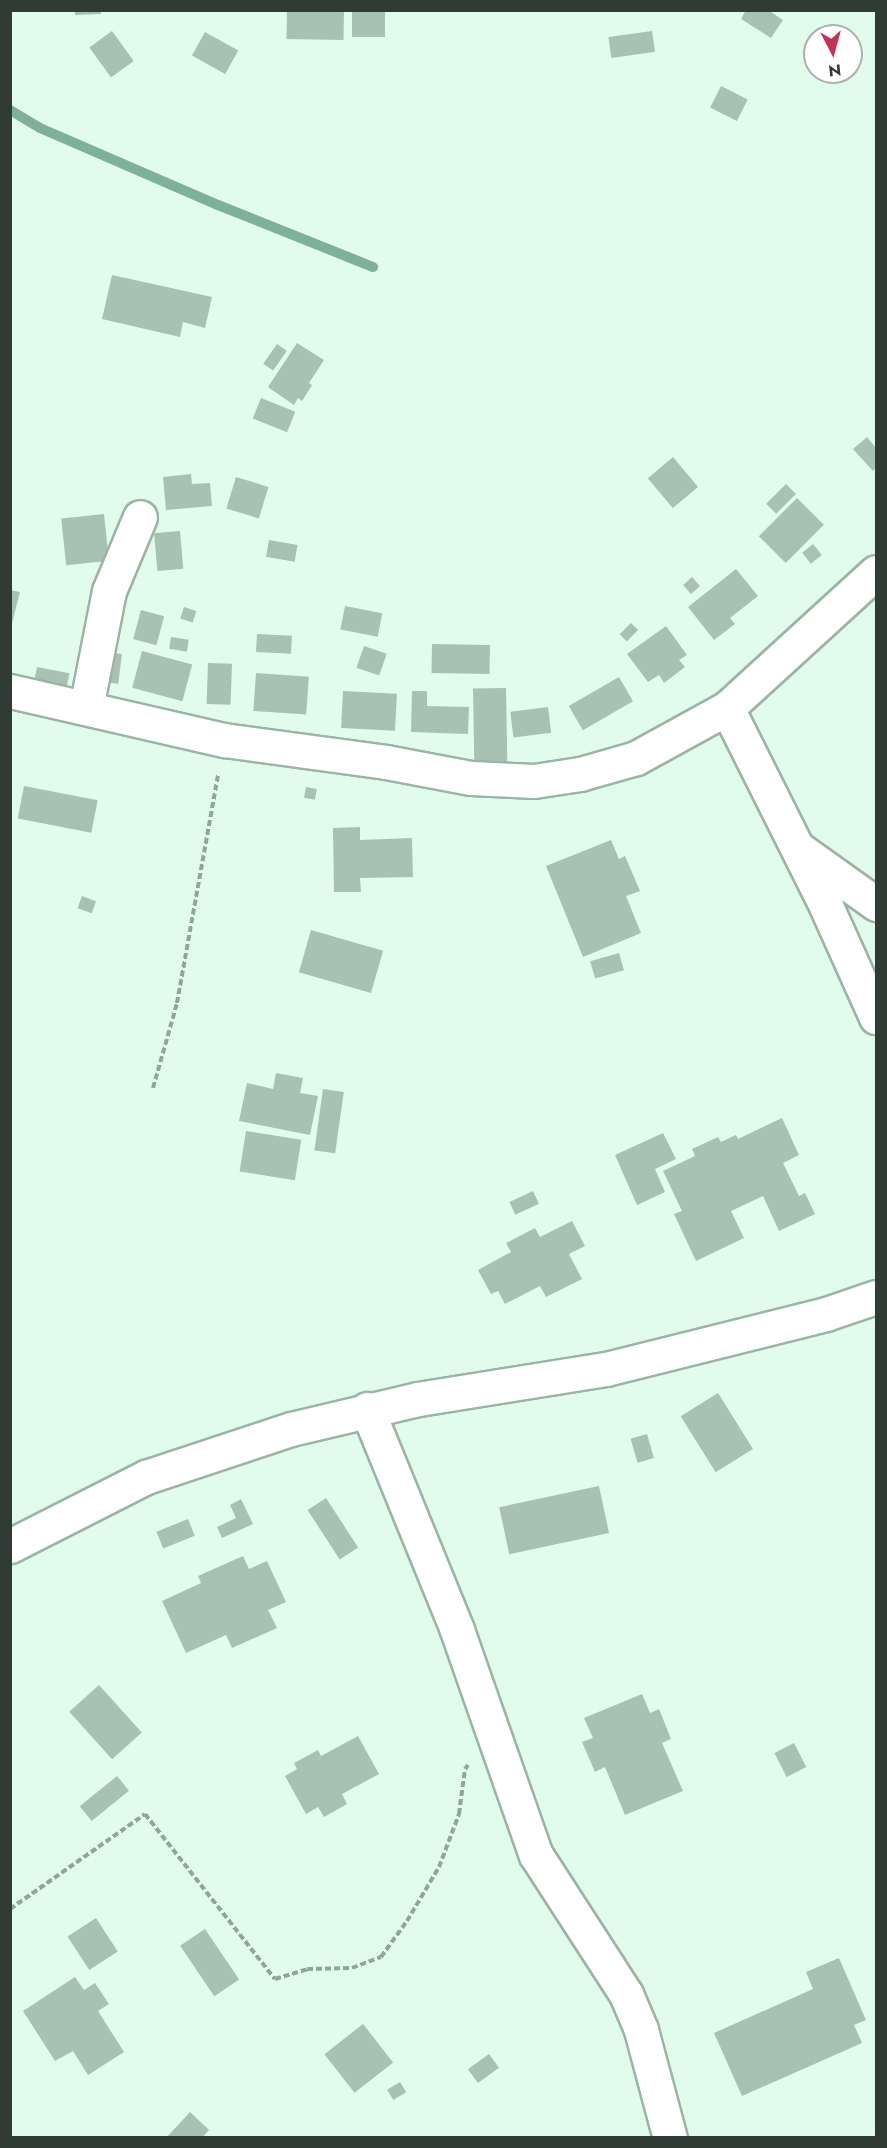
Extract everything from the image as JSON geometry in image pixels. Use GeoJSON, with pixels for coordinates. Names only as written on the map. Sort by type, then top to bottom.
{"type":"FeatureCollection","features":[{"type":"Feature","properties":{"kind":"street"},"geometry":{"type":"LineString","coordinates":[[86,708],[110,591],[140,517]]}},
{"type":"Feature","properties":{"kind":"street"},"geometry":{"type":"LineString","coordinates":[[10,691],[224,740],[386,762],[471,778],[534,781],[580,774],[636,758],[727,708],[876,572]]}},
{"type":"Feature","properties":{"kind":"street"},"geometry":{"type":"LineString","coordinates":[[727,708],[798,848],[876,1017]]}},
{"type":"Feature","properties":{"kind":"street"},"geometry":{"type":"LineString","coordinates":[[798,848],[876,904]]}},
{"type":"Feature","properties":{"kind":"street"},"geometry":{"type":"LineString","coordinates":[[10,1546],[146,1477],[291,1428],[367,1409],[606,1369],[826,1314],[876,1297]]}},
{"type":"Feature","properties":{"kind":"street"},"geometry":{"type":"LineString","coordinates":[[367,1409],[495,1733],[536,1855],[626,1994],[641,2030],[670,2138]]}},
{"type":"Feature","properties":{"kind":"path"},"geometry":{"type":"LineString","coordinates":[[153,1088],[177,1003],[224,740]]}},
{"type":"Feature","properties":{"kind":"path"},"geometry":{"type":"LineString","coordinates":[[10,1909],[145,1814],[275,1979],[307,1969],[352,1968],[381,1958],[407,1921],[439,1867],[459,1814],[465,1769],[495,1733]]}},
{"type":"Feature","properties":{"kind":"building"},"geometry":{"type":"Polygon","coordinates":[[[75,10],[100,10],[101,14],[75,15],[75,10]]]}},
{"type":"Feature","properties":{"kind":"building"},"geometry":{"type":"Polygon","coordinates":[[[287,10],[344,11],[343,40],[286,39],[287,10]]]}},
{"type":"Feature","properties":{"kind":"building"},"geometry":{"type":"Polygon","coordinates":[[[352,10],[385,10],[385,37],[352,37],[352,10]]]}},
{"type":"Feature","properties":{"kind":"building"},"geometry":{"type":"Polygon","coordinates":[[[746,10],[768,10],[783,20],[771,38],[741,19],[746,10]]]}},
{"type":"Feature","properties":{"kind":"building"},"geometry":{"type":"Polygon","coordinates":[[[112,31],[134,61],[111,77],[89,47],[112,31]]]}},
{"type":"Feature","properties":{"kind":"building"},"geometry":{"type":"Polygon","coordinates":[[[652,31],[655,52],[611,58],[608,37],[652,31]]]}},
{"type":"Feature","properties":{"kind":"building"},"geometry":{"type":"Polygon","coordinates":[[[205,32],[238,50],[225,74],[192,56],[205,32]]]}},
{"type":"Feature","properties":{"kind":"building"},"geometry":{"type":"Polygon","coordinates":[[[721,86],[748,100],[737,121],[710,107],[721,86]]]}},
{"type":"Feature","properties":{"kind":"building"},"geometry":{"type":"Polygon","coordinates":[[[112,275],[212,297],[205,328],[183,322],[180,337],[102,319],[112,275]]]}},
{"type":"Feature","properties":{"kind":"building"},"geometry":{"type":"Polygon","coordinates":[[[297,343],[324,360],[309,383],[312,385],[302,401],[298,398],[294,405],[268,387],[297,343]]]}},
{"type":"Feature","properties":{"kind":"building"},"geometry":{"type":"Polygon","coordinates":[[[277,344],[287,351],[273,371],[263,364],[277,344]]]}},
{"type":"Feature","properties":{"kind":"building"},"geometry":{"type":"Polygon","coordinates":[[[261,398],[295,412],[287,432],[253,418],[261,398]]]}},
{"type":"Feature","properties":{"kind":"building"},"geometry":{"type":"Polygon","coordinates":[[[867,437],[876,448],[876,468],[873,471],[853,449],[867,437]]]}},
{"type":"Feature","properties":{"kind":"building"},"geometry":{"type":"Polygon","coordinates":[[[673,457],[698,487],[673,508],[648,478],[673,457]]]}},
{"type":"Feature","properties":{"kind":"building"},"geometry":{"type":"Polygon","coordinates":[[[191,474],[192,484],[210,483],[212,506],[166,510],[163,477],[191,474]]]}},
{"type":"Feature","properties":{"kind":"building"},"geometry":{"type":"Polygon","coordinates":[[[236,477],[269,487],[259,518],[226,509],[236,477]]]}},
{"type":"Feature","properties":{"kind":"building"},"geometry":{"type":"Polygon","coordinates":[[[786,484],[796,494],[776,514],[766,504],[786,484]]]}},
{"type":"Feature","properties":{"kind":"building"},"geometry":{"type":"Polygon","coordinates":[[[797,498],[824,525],[786,563],[759,536],[797,498]]]}},
{"type":"Feature","properties":{"kind":"building"},"geometry":{"type":"Polygon","coordinates":[[[104,514],[109,561],[66,565],[61,518],[104,514]]]}},
{"type":"Feature","properties":{"kind":"building"},"geometry":{"type":"Polygon","coordinates":[[[180,531],[183,569],[157,571],[154,533],[180,531]]]}},
{"type":"Feature","properties":{"kind":"building"},"geometry":{"type":"Polygon","coordinates":[[[269,540],[298,545],[295,562],[266,557],[269,540]]]}},
{"type":"Feature","properties":{"kind":"building"},"geometry":{"type":"Polygon","coordinates":[[[813,544],[822,555],[811,564],[802,553],[813,544]]]}},
{"type":"Feature","properties":{"kind":"building"},"geometry":{"type":"Polygon","coordinates":[[[736,569],[758,596],[730,618],[735,624],[714,640],[688,607],[736,569]]]}},
{"type":"Feature","properties":{"kind":"building"},"geometry":{"type":"Polygon","coordinates":[[[692,577],[700,586],[691,594],[683,585],[692,577]]]}},
{"type":"Feature","properties":{"kind":"building"},"geometry":{"type":"Polygon","coordinates":[[[10,590],[20,592],[12,623],[10,622],[10,590]]]}},
{"type":"Feature","properties":{"kind":"building"},"geometry":{"type":"Polygon","coordinates":[[[345,606],[382,613],[378,637],[340,630],[345,606]]]}},
{"type":"Feature","properties":{"kind":"building"},"geometry":{"type":"Polygon","coordinates":[[[184,607],[196,611],[193,622],[180,618],[184,607]]]}},
{"type":"Feature","properties":{"kind":"building"},"geometry":{"type":"Polygon","coordinates":[[[141,610],[164,616],[156,645],[133,639],[141,610]]]}},
{"type":"Feature","properties":{"kind":"building"},"geometry":{"type":"Polygon","coordinates":[[[631,623],[638,630],[627,641],[620,634],[631,623]]]}},
{"type":"Feature","properties":{"kind":"building"},"geometry":{"type":"Polygon","coordinates":[[[666,626],[687,655],[679,660],[685,667],[664,683],[659,675],[648,682],[627,654],[666,626]]]}},
{"type":"Feature","properties":{"kind":"building"},"geometry":{"type":"Polygon","coordinates":[[[257,634],[292,636],[291,654],[256,652],[257,634]]]}},
{"type":"Feature","properties":{"kind":"building"},"geometry":{"type":"Polygon","coordinates":[[[171,637],[189,640],[187,652],[169,649],[171,637]]]}},
{"type":"Feature","properties":{"kind":"building"},"geometry":{"type":"Polygon","coordinates":[[[432,644],[490,645],[489,674],[431,673],[432,644]]]}},
{"type":"Feature","properties":{"kind":"building"},"geometry":{"type":"Polygon","coordinates":[[[364,646],[387,654],[379,676],[357,668],[364,646]]]}},
{"type":"Feature","properties":{"kind":"building"},"geometry":{"type":"Polygon","coordinates":[[[142,651],[192,664],[182,701],[132,688],[142,651]]]}},
{"type":"Feature","properties":{"kind":"building"},"geometry":{"type":"Polygon","coordinates":[[[106,652],[122,654],[118,684],[102,682],[106,652]]]}},
{"type":"Feature","properties":{"kind":"building"},"geometry":{"type":"Polygon","coordinates":[[[208,663],[232,664],[231,705],[207,704],[208,663]]]}},
{"type":"Feature","properties":{"kind":"building"},"geometry":{"type":"Polygon","coordinates":[[[37,667],[69,673],[66,693],[33,687],[37,667]]]}},
{"type":"Feature","properties":{"kind":"building"},"geometry":{"type":"Polygon","coordinates":[[[256,673],[309,677],[306,715],[253,711],[256,673]]]}},
{"type":"Feature","properties":{"kind":"building"},"geometry":{"type":"Polygon","coordinates":[[[619,677],[633,701],[583,730],[569,706],[619,677]]]}},
{"type":"Feature","properties":{"kind":"building"},"geometry":{"type":"Polygon","coordinates":[[[506,688],[507,765],[474,766],[473,689],[506,688]]]}},
{"type":"Feature","properties":{"kind":"building"},"geometry":{"type":"Polygon","coordinates":[[[343,691],[397,694],[395,731],[341,728],[343,691]]]}},
{"type":"Feature","properties":{"kind":"building"},"geometry":{"type":"Polygon","coordinates":[[[412,691],[427,691],[427,706],[469,707],[468,734],[411,732],[412,691]]]}},
{"type":"Feature","properties":{"kind":"building"},"geometry":{"type":"Polygon","coordinates":[[[548,707],[551,733],[513,737],[510,712],[548,707]]]}},
{"type":"Feature","properties":{"kind":"building"},"geometry":{"type":"Polygon","coordinates":[[[24,786],[98,800],[91,833],[18,818],[24,786]]]}},
{"type":"Feature","properties":{"kind":"building"},"geometry":{"type":"Polygon","coordinates":[[[306,787],[317,789],[315,800],[304,798],[306,787]]]}},
{"type":"Feature","properties":{"kind":"building"},"geometry":{"type":"Polygon","coordinates":[[[360,827],[360,840],[412,838],[413,877],[360,878],[361,892],[334,892],[333,828],[360,827]]]}},
{"type":"Feature","properties":{"kind":"building"},"geometry":{"type":"Polygon","coordinates":[[[611,840],[619,859],[625,856],[640,891],[626,896],[641,933],[583,957],[546,866],[611,840]]]}},
{"type":"Feature","properties":{"kind":"building"},"geometry":{"type":"Polygon","coordinates":[[[82,896],[96,901],[92,913],[78,908],[82,896]]]}},
{"type":"Feature","properties":{"kind":"building"},"geometry":{"type":"Polygon","coordinates":[[[311,930],[383,951],[371,993],[299,972],[311,930]]]}},
{"type":"Feature","properties":{"kind":"building"},"geometry":{"type":"Polygon","coordinates":[[[619,953],[624,970],[595,979],[590,961],[619,953]]]}},
{"type":"Feature","properties":{"kind":"building"},"geometry":{"type":"Polygon","coordinates":[[[276,1073],[303,1078],[300,1093],[318,1096],[310,1135],[239,1121],[247,1083],[273,1089],[276,1073]]]}},
{"type":"Feature","properties":{"kind":"building"},"geometry":{"type":"Polygon","coordinates":[[[323,1089],[344,1092],[335,1153],[314,1150],[323,1089]]]}},
{"type":"Feature","properties":{"kind":"building"},"geometry":{"type":"Polygon","coordinates":[[[782,1118],[799,1155],[783,1163],[799,1196],[805,1193],[815,1214],[779,1231],[763,1196],[731,1211],[744,1238],[696,1261],[674,1214],[682,1211],[663,1171],[695,1156],[692,1149],[718,1137],[721,1142],[736,1135],[738,1139],[782,1118]]]}},
{"type":"Feature","properties":{"kind":"building"},"geometry":{"type":"Polygon","coordinates":[[[246,1131],[301,1140],[295,1180],[240,1171],[246,1131]]]}},
{"type":"Feature","properties":{"kind":"building"},"geometry":{"type":"Polygon","coordinates":[[[663,1133],[676,1159],[655,1169],[665,1192],[637,1205],[615,1155],[663,1133]]]}},
{"type":"Feature","properties":{"kind":"building"},"geometry":{"type":"Polygon","coordinates":[[[533,1191],[539,1204],[515,1215],[509,1202],[533,1191]]]}},
{"type":"Feature","properties":{"kind":"building"},"geometry":{"type":"Polygon","coordinates":[[[572,1221],[585,1246],[569,1254],[582,1279],[546,1297],[540,1286],[505,1304],[498,1291],[491,1294],[478,1270],[511,1252],[506,1243],[535,1228],[540,1237],[572,1221]]]}},
{"type":"Feature","properties":{"kind":"building"},"geometry":{"type":"Polygon","coordinates":[[[718,1393],[753,1449],[716,1472],[681,1416],[718,1393]]]}},
{"type":"Feature","properties":{"kind":"building"},"geometry":{"type":"Polygon","coordinates":[[[647,1434],[654,1458],[638,1463],[631,1439],[647,1434]]]}},
{"type":"Feature","properties":{"kind":"building"},"geometry":{"type":"Polygon","coordinates":[[[599,1486],[609,1533],[509,1554],[499,1507],[599,1486]]]}},
{"type":"Feature","properties":{"kind":"building"},"geometry":{"type":"Polygon","coordinates":[[[326,1498],[358,1547],[340,1559],[308,1510],[326,1498]]]}},
{"type":"Feature","properties":{"kind":"building"},"geometry":{"type":"Polygon","coordinates":[[[241,1499],[253,1524],[222,1538],[217,1527],[236,1518],[230,1505],[241,1499]]]}},
{"type":"Feature","properties":{"kind":"building"},"geometry":{"type":"Polygon","coordinates":[[[188,1519],[195,1536],[163,1548],[156,1532],[188,1519]]]}},
{"type":"Feature","properties":{"kind":"building"},"geometry":{"type":"Polygon","coordinates":[[[243,1556],[249,1569],[267,1561],[286,1602],[268,1610],[277,1628],[232,1648],[226,1635],[186,1653],[162,1601],[201,1583],[198,1576],[243,1556]]]}},
{"type":"Feature","properties":{"kind":"building"},"geometry":{"type":"Polygon","coordinates":[[[99,1685],[142,1733],[112,1759],[69,1712],[99,1685]]]}},
{"type":"Feature","properties":{"kind":"building"},"geometry":{"type":"Polygon","coordinates":[[[642,1694],[650,1713],[659,1709],[671,1739],[662,1743],[683,1791],[625,1815],[605,1767],[595,1772],[582,1742],[593,1738],[584,1718],[642,1694]]]}},
{"type":"Feature","properties":{"kind":"building"},"geometry":{"type":"Polygon","coordinates":[[[358,1736],[379,1774],[342,1794],[347,1804],[324,1817],[318,1807],[306,1814],[285,1776],[297,1769],[294,1763],[318,1750],[321,1756],[358,1736]]]}},
{"type":"Feature","properties":{"kind":"building"},"geometry":{"type":"Polygon","coordinates":[[[794,1743],[806,1767],[787,1777],[774,1753],[794,1743]]]}},
{"type":"Feature","properties":{"kind":"building"},"geometry":{"type":"Polygon","coordinates":[[[117,1776],[129,1791],[92,1821],[80,1806],[117,1776]]]}},
{"type":"Feature","properties":{"kind":"building"},"geometry":{"type":"Polygon","coordinates":[[[96,1918],[118,1952],[89,1970],[67,1937],[96,1918]]]}},
{"type":"Feature","properties":{"kind":"building"},"geometry":{"type":"Polygon","coordinates":[[[205,1929],[239,1980],[214,1996],[180,1946],[205,1929]]]}},
{"type":"Feature","properties":{"kind":"building"},"geometry":{"type":"Polygon","coordinates":[[[839,1958],[866,2020],[854,2025],[862,2043],[742,2096],[714,2033],[813,1989],[806,1972],[839,1958]]]}},
{"type":"Feature","properties":{"kind":"building"},"geometry":{"type":"Polygon","coordinates":[[[75,1977],[84,1990],[95,1983],[109,2004],[98,2011],[124,2052],[88,2075],[73,2051],[55,2061],[23,2011],[75,1977]]]}},
{"type":"Feature","properties":{"kind":"building"},"geometry":{"type":"Polygon","coordinates":[[[363,2024],[393,2063],[355,2093],[324,2054],[363,2024]]]}},
{"type":"Feature","properties":{"kind":"building"},"geometry":{"type":"Polygon","coordinates":[[[489,2054],[499,2068],[478,2083],[468,2069],[489,2054]]]}},
{"type":"Feature","properties":{"kind":"building"},"geometry":{"type":"Polygon","coordinates":[[[400,2082],[406,2092],[393,2100],[387,2090],[400,2082]]]}},
{"type":"Feature","properties":{"kind":"building"},"geometry":{"type":"Polygon","coordinates":[[[190,2112],[209,2130],[202,2138],[166,2138],[190,2112]]]}},
{"type":"Feature","properties":{"kind":"waterway"},"geometry":{"type":"LineString","coordinates":[[10,110],[40,128],[218,205],[373,267]]}}]}
